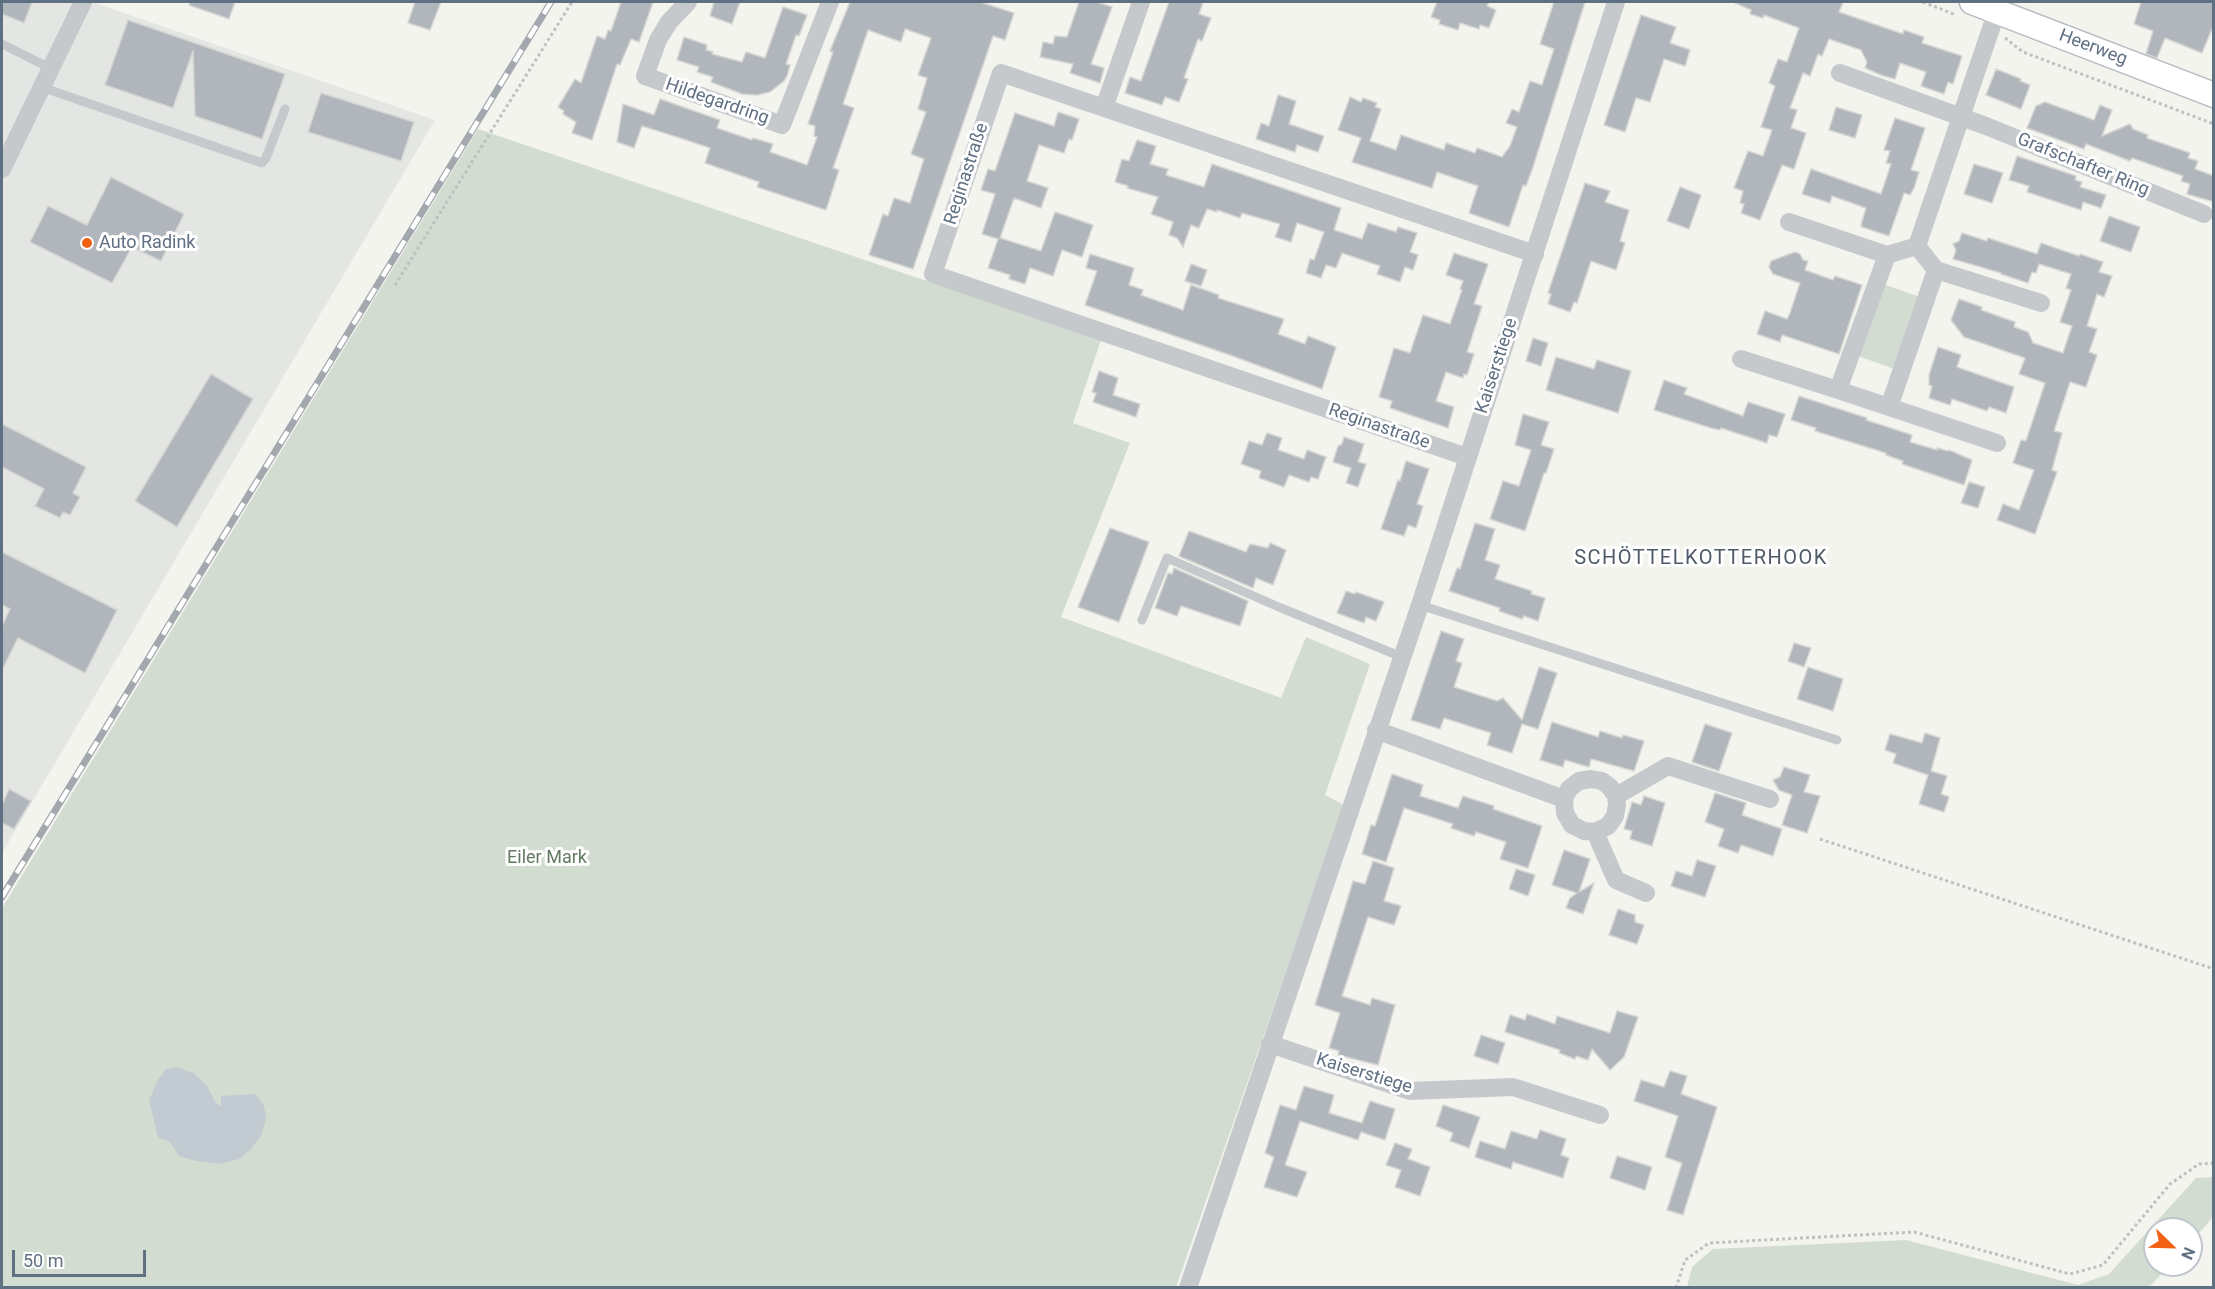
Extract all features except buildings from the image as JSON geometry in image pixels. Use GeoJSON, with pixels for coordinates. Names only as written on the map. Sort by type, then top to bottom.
{"type":"FeatureCollection","features":[{"type":"Feature","properties":{"kind":"street"},"geometry":{"type":"LineString","coordinates":[[2,168],[83,2]]}},
{"type":"Feature","properties":{"kind":"street","name":"Hildegardring"},"geometry":{"type":"LineString","coordinates":[[688,2],[669,22],[658,40],[645,76],[782,125],[830,2]]}},
{"type":"Feature","properties":{"kind":"street"},"geometry":{"type":"LineString","coordinates":[[1104,108],[1141,2]]}},
{"type":"Feature","properties":{"kind":"street","name":"Kaiserstiege"},"geometry":{"type":"LineString","coordinates":[[1188,1287],[1420,605],[1616,2]]}},
{"type":"Feature","properties":{"kind":"street","name":"Heerweg"},"geometry":{"type":"LineString","coordinates":[[1964,8],[1996,13],[2214,95]]}},
{"type":"Feature","properties":{"kind":"street"},"geometry":{"type":"LineString","coordinates":[[1917,246],[1996,13]]}},
{"type":"Feature","properties":{"kind":"street","name":"Grafschafter Ring"},"geometry":{"type":"LineString","coordinates":[[1840,73],[2204,214]]}},
{"type":"Feature","properties":{"kind":"street","name":"Reginastraße"},"geometry":{"type":"LineString","coordinates":[[1467,457],[933,274],[1001,74],[1534,254]]}},
{"type":"Feature","properties":{"kind":"street"},"geometry":{"type":"LineString","coordinates":[[1789,222],[1887,255],[1917,246]]}},
{"type":"Feature","properties":{"kind":"street"},"geometry":{"type":"LineString","coordinates":[[1917,246],[1936,270],[2041,303]]}},
{"type":"Feature","properties":{"kind":"street"},"geometry":{"type":"LineString","coordinates":[[1838,390],[1887,255]]}},
{"type":"Feature","properties":{"kind":"street"},"geometry":{"type":"LineString","coordinates":[[1889,406],[1936,270]]}},
{"type":"Feature","properties":{"kind":"street"},"geometry":{"type":"LineString","coordinates":[[1741,359],[1997,443]]}},
{"type":"Feature","properties":{"kind":"street"},"geometry":{"type":"LineString","coordinates":[[1376,730],[1564,799]]}},
{"type":"Feature","properties":{"kind":"street"},"geometry":{"type":"LineString","coordinates":[[1616,796],[1668,766],[1770,799]]}},
{"type":"Feature","properties":{"kind":"street"},"geometry":{"type":"LineString","coordinates":[[1591,779],[1602,781],[1616,796],[1615,816],[1608,826],[1595,832],[1584,831],[1572,825],[1565,813],[1564,799],[1569,789],[1579,781],[1591,779]]}},
{"type":"Feature","properties":{"kind":"street"},"geometry":{"type":"LineString","coordinates":[[1595,832],[1616,880],[1646,893]]}},
{"type":"Feature","properties":{"kind":"street","name":"Kaiserstiege"},"geometry":{"type":"LineString","coordinates":[[1270,1044],[1410,1091],[1513,1088],[1600,1115]]}},
{"type":"Feature","properties":{"kind":"lane"},"geometry":{"type":"LineString","coordinates":[[2,44],[50,68]]}},
{"type":"Feature","properties":{"kind":"lane"},"geometry":{"type":"LineString","coordinates":[[41,87],[262,163],[267,158],[285,109]]}},
{"type":"Feature","properties":{"kind":"lane"},"geometry":{"type":"LineString","coordinates":[[1142,620],[1167,558],[1281,608],[1402,657]]}},
{"type":"Feature","properties":{"kind":"lane"},"geometry":{"type":"LineString","coordinates":[[1420,605],[1837,740]]}},
{"type":"Feature","properties":{"kind":"path"},"geometry":{"type":"LineString","coordinates":[[395,285],[572,2]]}},
{"type":"Feature","properties":{"kind":"path"},"geometry":{"type":"LineString","coordinates":[[1923,2],[1964,8]]}},
{"type":"Feature","properties":{"kind":"path"},"geometry":{"type":"LineString","coordinates":[[1996,13],[2023,52],[2214,124]]}},
{"type":"Feature","properties":{"kind":"path"},"geometry":{"type":"LineString","coordinates":[[1820,839],[2214,969]]}},
{"type":"Feature","properties":{"kind":"path"},"geometry":{"type":"LineString","coordinates":[[1676,1287],[1685,1260],[1709,1243],[1914,1232],[2070,1274],[2103,1265],[2170,1184],[2199,1164],[2214,1163]]}},
{"type":"Feature","properties":{"kind":"shaded area"},"geometry":{"type":"Polygon","coordinates":[[[2,2],[92,2],[435,120],[2,853],[2,2]]]}},
{"type":"Feature","properties":{"kind":"shaded area"},"geometry":{"type":"Polygon","coordinates":[[[177,1067],[195,1074],[207,1086],[216,1103],[221,1106],[221,1096],[255,1094],[264,1106],[266,1118],[261,1136],[239,1159],[220,1164],[196,1161],[179,1156],[170,1142],[158,1137],[149,1100],[166,1069],[177,1067]]]}},
{"type":"Feature","properties":{"kind":"green space","name":"Eiler Mark"},"geometry":{"type":"Polygon","coordinates":[[[478,129],[1101,340],[1073,423],[1130,443],[1061,617],[1281,698],[1306,637],[1370,664],[1325,795],[1344,805],[1176,1287],[2,1287],[2,908],[478,129]]]}},
{"type":"Feature","properties":{"kind":"green space"},"geometry":{"type":"Polygon","coordinates":[[[1883,284],[1920,297],[1894,369],[1858,356],[1883,284]]]}},
{"type":"Feature","properties":{"kind":"green space"},"geometry":{"type":"Polygon","coordinates":[[[2213,1177],[2213,1217],[2203,1228],[2203,1217],[2161,1217],[2196,1178],[2213,1177]]]}},
{"type":"Feature","properties":{"kind":"green space"},"geometry":{"type":"Polygon","coordinates":[[[2143,1236],[2143,1277],[2159,1277],[2149,1287],[1687,1287],[1692,1267],[1713,1249],[1906,1240],[2078,1285],[2109,1274],[2143,1236]]]}},
{"type":"Feature","properties":{"kind":"railway"},"geometry":{"type":"LineString","coordinates":[[2,897],[551,2]]}},
{"type":"Feature","properties":{"kind":"place","name":"Auto Radink"},"geometry":{"type":"Point","coordinates":[87,243]}},
{"type":"Feature","properties":{"kind":"district","name":"SCHÖTTELKOTTERHOOK"},"geometry":{"type":"Point","coordinates":[1701,559]}}]}
